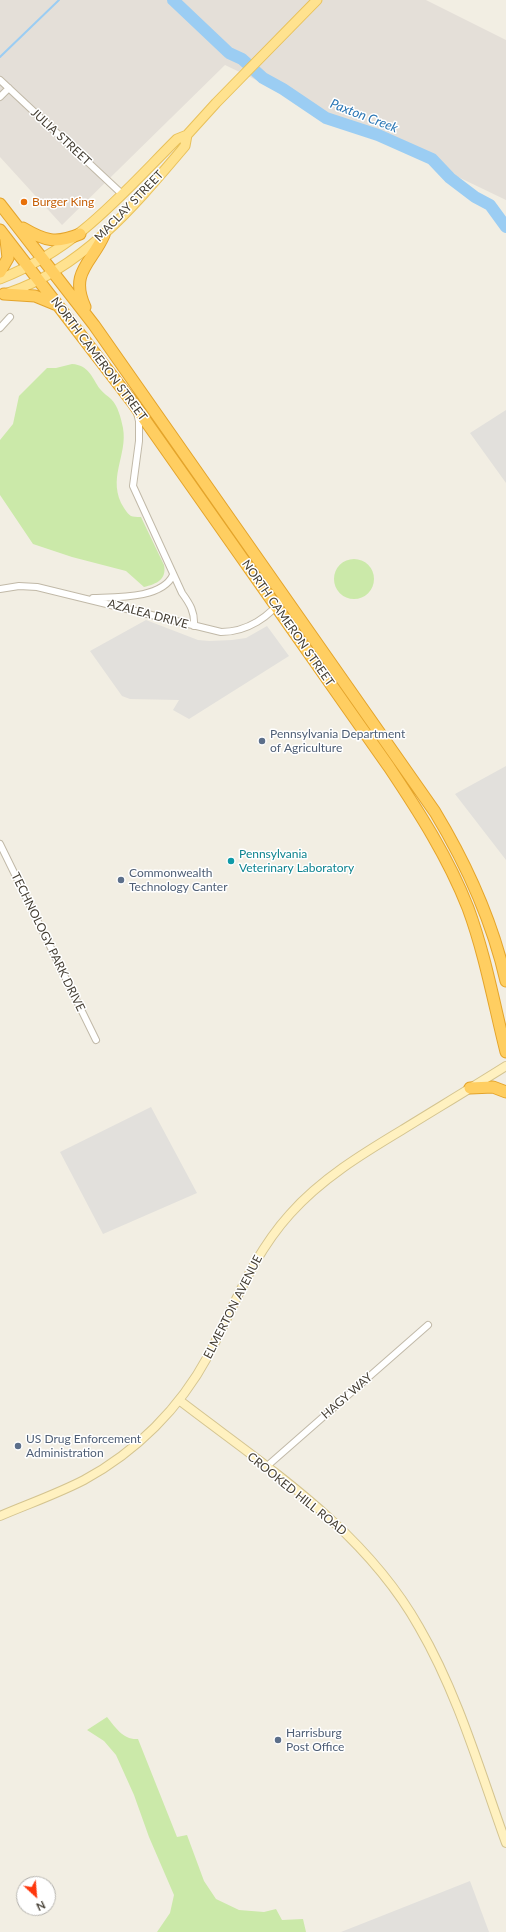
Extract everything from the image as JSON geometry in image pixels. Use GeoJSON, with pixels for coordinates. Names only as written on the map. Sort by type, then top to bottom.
{"type":"FeatureCollection","features":[{"type":"Feature","properties":{"kind":"highway","name":"NORTH CAMERON STREET"},"geometry":{"type":"LineString","coordinates":[[0,204],[44,258],[86,314],[424,796],[445,829],[479,895],[492,931],[506,981]]}},
{"type":"Feature","properties":{"kind":"highway"},"geometry":{"type":"LineString","coordinates":[[17,225],[38,236],[52,240],[66,239],[80,234]]}},
{"type":"Feature","properties":{"kind":"highway"},"geometry":{"type":"LineString","coordinates":[[0,272],[8,258],[8,249],[3,234]]}},
{"type":"Feature","properties":{"kind":"highway","name":"NORTH CAMERON STREET"},"geometry":{"type":"LineString","coordinates":[[3,234],[133,402],[406,793],[445,857],[474,927],[506,1052]]}},
{"type":"Feature","properties":{"kind":"highway"},"geometry":{"type":"LineString","coordinates":[[86,314],[80,294],[81,276],[85,265],[104,235]]}},
{"type":"Feature","properties":{"kind":"highway"},"geometry":{"type":"LineString","coordinates":[[2,295],[35,296],[60,306]]}},
{"type":"Feature","properties":{"kind":"highway"},"geometry":{"type":"LineString","coordinates":[[470,1088],[493,1086],[506,1092]]}},
{"type":"Feature","properties":{"kind":"main road","name":"MACLAY STREET"},"geometry":{"type":"LineString","coordinates":[[0,279],[29,267],[80,234],[177,138],[187,135],[317,0]]}},
{"type":"Feature","properties":{"kind":"main road","name":"MACLAY STREET"},"geometry":{"type":"LineString","coordinates":[[2,295],[39,280],[82,253],[104,235],[132,207],[185,146],[187,135]]}},
{"type":"Feature","properties":{"kind":"main road","name":"ELMERTON AVENUE"},"geometry":{"type":"LineString","coordinates":[[0,1516],[71,1486],[112,1463],[139,1442],[179,1400],[208,1355],[254,1262],[270,1238],[291,1212],[318,1187],[353,1161],[506,1066]]}},
{"type":"Feature","properties":{"kind":"main road","name":"CROOKED HILL ROAD"},"geometry":{"type":"LineString","coordinates":[[179,1400],[306,1498],[348,1535],[388,1580],[419,1626],[451,1691],[506,1841]]}},
{"type":"Feature","properties":{"kind":"street","name":"JULIA STREET"},"geometry":{"type":"LineString","coordinates":[[0,80],[122,194]]}},
{"type":"Feature","properties":{"kind":"street"},"geometry":{"type":"LineString","coordinates":[[0,97],[9,88]]}},
{"type":"Feature","properties":{"kind":"street"},"geometry":{"type":"LineString","coordinates":[[0,328],[10,317]]}},
{"type":"Feature","properties":{"kind":"street"},"geometry":{"type":"LineString","coordinates":[[133,402],[138,416],[139,433],[132,486],[173,575],[194,613],[194,626]]}},
{"type":"Feature","properties":{"kind":"street"},"geometry":{"type":"LineString","coordinates":[[84,598],[121,597],[146,593],[167,584],[173,575]]}},
{"type":"Feature","properties":{"kind":"street","name":"AZALEA DRIVE"},"geometry":{"type":"LineString","coordinates":[[0,589],[19,586],[37,588],[84,598],[221,632],[235,631],[253,624],[287,600]]}},
{"type":"Feature","properties":{"kind":"street"},"geometry":{"type":"LineString","coordinates":[[276,607],[287,600]]}},
{"type":"Feature","properties":{"kind":"street","name":"TECHNOLOGY PARK DRIVE"},"geometry":{"type":"LineString","coordinates":[[0,844],[96,1040]]}},
{"type":"Feature","properties":{"kind":"street","name":"HAGY WAY"},"geometry":{"type":"LineString","coordinates":[[266,1467],[428,1325]]}},
{"type":"Feature","properties":{"kind":"shaded area"},"geometry":{"type":"Polygon","coordinates":[[[0,0],[426,0],[506,40],[506,200],[225,65],[62,225],[0,157],[0,0]]]}},
{"type":"Feature","properties":{"kind":"shaded area"},"geometry":{"type":"Polygon","coordinates":[[[506,410],[506,483],[470,433],[506,410]]]}},
{"type":"Feature","properties":{"kind":"shaded area"},"geometry":{"type":"Polygon","coordinates":[[[146,620],[198,640],[209,641],[246,638],[267,626],[289,656],[189,719],[173,710],[179,700],[130,699],[122,696],[90,651],[146,620]]]}},
{"type":"Feature","properties":{"kind":"shaded area"},"geometry":{"type":"Polygon","coordinates":[[[506,766],[506,860],[455,794],[506,766]]]}},
{"type":"Feature","properties":{"kind":"shaded area"},"geometry":{"type":"Polygon","coordinates":[[[151,1107],[197,1193],[103,1234],[60,1152],[151,1107]]]}},
{"type":"Feature","properties":{"kind":"shaded area"},"geometry":{"type":"Polygon","coordinates":[[[470,1881],[489,1932],[341,1932],[470,1881]]]}},
{"type":"Feature","properties":{"kind":"green space"},"geometry":{"type":"Polygon","coordinates":[[[72,364],[86,369],[101,390],[116,405],[119,412],[124,438],[117,477],[119,497],[124,508],[131,516],[141,517],[164,565],[164,574],[156,583],[144,587],[126,571],[72,557],[33,544],[0,495],[0,440],[13,424],[19,396],[47,368],[56,368],[72,364]]]}},
{"type":"Feature","properties":{"kind":"green space"},"geometry":{"type":"Polygon","coordinates":[[[354,559],[368,565],[374,579],[368,593],[354,599],[340,593],[334,579],[340,565],[354,559]]]}},
{"type":"Feature","properties":{"kind":"green space"},"geometry":{"type":"Polygon","coordinates":[[[107,1717],[120,1732],[128,1738],[138,1739],[177,1837],[187,1835],[204,1881],[216,1899],[239,1910],[264,1912],[276,1909],[282,1920],[303,1919],[306,1932],[157,1932],[170,1913],[174,1895],[149,1837],[134,1795],[116,1755],[104,1741],[87,1730],[107,1717]]]}},
{"type":"Feature","properties":{"kind":"waterway"},"geometry":{"type":"LineString","coordinates":[[0,57],[59,0]]}},
{"type":"Feature","properties":{"kind":"waterway","name":"Paxton Creek"},"geometry":{"type":"LineString","coordinates":[[173,0],[229,53],[242,59],[263,78],[283,89],[326,118],[378,135],[432,159],[450,178],[475,197],[490,205],[506,227]]}},
{"type":"Feature","properties":{"kind":"place","name":"Burger King"},"geometry":{"type":"Point","coordinates":[24,202]}},
{"type":"Feature","properties":{"kind":"place","name":"Pennsylvania Department of Agriculture"},"geometry":{"type":"Point","coordinates":[262,741]}},
{"type":"Feature","properties":{"kind":"place","name":"Pennsylvania Veterinary Laboratory"},"geometry":{"type":"Point","coordinates":[231,861]}},
{"type":"Feature","properties":{"kind":"place","name":"Commonwealth Technology Canter"},"geometry":{"type":"Point","coordinates":[121,880]}},
{"type":"Feature","properties":{"kind":"place","name":"US Drug Enforcement Administration"},"geometry":{"type":"Point","coordinates":[18,1446]}},
{"type":"Feature","properties":{"kind":"place","name":"Harrisburg Post Office"},"geometry":{"type":"Point","coordinates":[278,1740]}}]}
